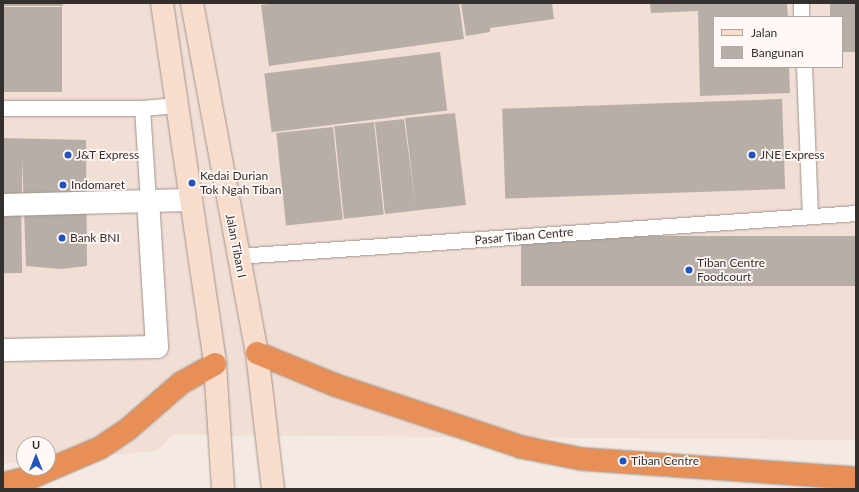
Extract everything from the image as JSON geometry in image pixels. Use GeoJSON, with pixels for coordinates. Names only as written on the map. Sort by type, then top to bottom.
{"type":"FeatureCollection","features":[{"type":"Feature","properties":{"kind":"highway"},"geometry":{"type":"LineString","coordinates":[[257,353],[335,384],[522,447],[582,459],[856,478]]}},
{"type":"Feature","properties":{"kind":"highway"},"geometry":{"type":"LineString","coordinates":[[3,484],[34,476],[100,448],[146,415],[181,383],[214,364]]}},
{"type":"Feature","properties":{"kind":"street"},"geometry":{"type":"LineString","coordinates":[[162,3],[214,364],[223,489]]}},
{"type":"Feature","properties":{"kind":"street","name":"Jalan Tiban I"},"geometry":{"type":"LineString","coordinates":[[192,3],[237,256],[257,353],[273,489]]}},
{"type":"Feature","properties":{"kind":"street"},"geometry":{"type":"LineString","coordinates":[[3,205],[190,200]]}},
{"type":"Feature","properties":{"kind":"street"},"geometry":{"type":"LineString","coordinates":[[3,350],[157,347],[148,201]]}},
{"type":"Feature","properties":{"kind":"lane"},"geometry":{"type":"LineString","coordinates":[[801,3],[801,16]]}},
{"type":"Feature","properties":{"kind":"lane"},"geometry":{"type":"LineString","coordinates":[[804,68],[810,215]]}},
{"type":"Feature","properties":{"kind":"lane"},"geometry":{"type":"LineString","coordinates":[[3,108],[142,108],[177,105]]}},
{"type":"Feature","properties":{"kind":"lane"},"geometry":{"type":"LineString","coordinates":[[142,108],[148,201]]}},
{"type":"Feature","properties":{"kind":"lane","name":"Pasar Tiban Centre"},"geometry":{"type":"LineString","coordinates":[[237,256],[856,213]]}},
{"type":"Feature","properties":{"kind":"shaded area"},"geometry":{"type":"Polygon","coordinates":[[[3,3],[856,3],[856,440],[173,435],[157,451],[56,459],[56,436],[16,436],[16,463],[3,464],[3,3]]]}},
{"type":"Feature","properties":{"kind":"building"},"geometry":{"type":"Polygon","coordinates":[[[3,3],[63,3],[63,6],[3,6],[3,3]]]}},
{"type":"Feature","properties":{"kind":"building"},"geometry":{"type":"Polygon","coordinates":[[[277,3],[459,3],[464,39],[269,66],[261,5],[277,3]]]}},
{"type":"Feature","properties":{"kind":"building"},"geometry":{"type":"Polygon","coordinates":[[[461,3],[552,3],[554,19],[490,28],[490,32],[466,36],[461,3]]]}},
{"type":"Feature","properties":{"kind":"building"},"geometry":{"type":"Polygon","coordinates":[[[650,3],[787,3],[788,16],[713,16],[713,68],[789,68],[790,93],[700,96],[698,11],[651,13],[650,3]]]}},
{"type":"Feature","properties":{"kind":"building"},"geometry":{"type":"Polygon","coordinates":[[[830,3],[856,3],[856,52],[843,52],[843,16],[830,16],[830,3]]]}},
{"type":"Feature","properties":{"kind":"building"},"geometry":{"type":"Polygon","coordinates":[[[3,7],[62,7],[62,92],[3,92],[3,7]]]}},
{"type":"Feature","properties":{"kind":"building"},"geometry":{"type":"Polygon","coordinates":[[[440,52],[447,111],[272,132],[264,74],[440,52]]]}},
{"type":"Feature","properties":{"kind":"building"},"geometry":{"type":"Polygon","coordinates":[[[782,99],[785,189],[505,199],[502,109],[782,99]]]}},
{"type":"Feature","properties":{"kind":"building"},"geometry":{"type":"Polygon","coordinates":[[[455,113],[466,205],[385,214],[375,122],[404,119],[416,207],[405,118],[455,113]]]}},
{"type":"Feature","properties":{"kind":"building"},"geometry":{"type":"Polygon","coordinates":[[[374,122],[384,214],[344,219],[334,126],[374,122]]]}},
{"type":"Feature","properties":{"kind":"building"},"geometry":{"type":"Polygon","coordinates":[[[333,127],[343,219],[286,225],[276,133],[333,127]]]}},
{"type":"Feature","properties":{"kind":"building"},"geometry":{"type":"Polygon","coordinates":[[[3,138],[86,140],[87,266],[61,269],[26,266],[22,156],[22,200],[3,201],[3,138]]]}},
{"type":"Feature","properties":{"kind":"building"},"geometry":{"type":"Polygon","coordinates":[[[3,206],[21,206],[22,273],[4,273],[3,206]]]}},
{"type":"Feature","properties":{"kind":"building","name":"Tiban Centre Foodcourt"},"geometry":{"type":"Polygon","coordinates":[[[521,236],[856,236],[856,286],[521,286],[521,236]]]}},
{"type":"Feature","properties":{"kind":"place","name":"J&T Express"},"geometry":{"type":"Point","coordinates":[68,155]}},
{"type":"Feature","properties":{"kind":"place","name":"JNE Express"},"geometry":{"type":"Point","coordinates":[752,155]}},
{"type":"Feature","properties":{"kind":"place","name":"Kedai Durian Tok Ngah Tiban"},"geometry":{"type":"Point","coordinates":[192,183]}},
{"type":"Feature","properties":{"kind":"place","name":"Indomaret"},"geometry":{"type":"Point","coordinates":[63,185]}},
{"type":"Feature","properties":{"kind":"place","name":"Bank BNI"},"geometry":{"type":"Point","coordinates":[62,238]}},
{"type":"Feature","properties":{"kind":"place","name":"Tiban Centre Foodcourt"},"geometry":{"type":"Point","coordinates":[689,270]}},
{"type":"Feature","properties":{"kind":"place","name":"Tiban Centre"},"geometry":{"type":"Point","coordinates":[623,461]}}]}
